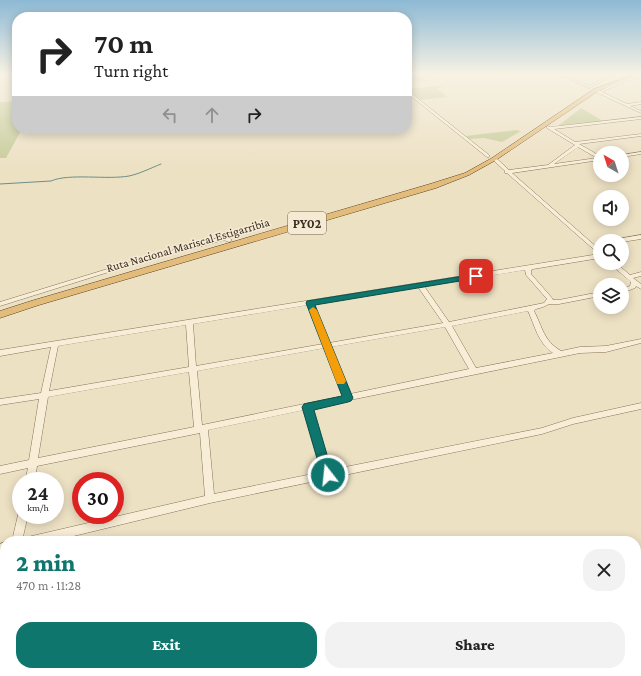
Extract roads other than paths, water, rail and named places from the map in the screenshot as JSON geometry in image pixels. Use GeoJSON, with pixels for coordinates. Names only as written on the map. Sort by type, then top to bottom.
{"type":"FeatureCollection","features":[{"type":"Feature","properties":{"kind":"highway","name":"Ruta Nacional Mariscal Estigarribia"},"geometry":{"type":"LineString","coordinates":[[0,315],[140,271],[433,186],[467,174],[566,106]]}},
{"type":"Feature","properties":{"kind":"highway","name":"Ruta Nacional Mariscal Estigarribia"},"geometry":{"type":"LineString","coordinates":[[0,310],[229,240],[443,179],[491,158],[547,127],[574,106]]}},
{"type":"Feature","properties":{"kind":"street"},"geometry":{"type":"LineString","coordinates":[[426,106],[491,158],[592,245]]}},
{"type":"Feature","properties":{"kind":"street"},"geometry":{"type":"LineString","coordinates":[[628,106],[641,112]]}},
{"type":"Feature","properties":{"kind":"street"},"geometry":{"type":"LineString","coordinates":[[547,127],[641,118]]}},
{"type":"Feature","properties":{"kind":"street"},"geometry":{"type":"LineString","coordinates":[[547,127],[593,155]]}},
{"type":"Feature","properties":{"kind":"street"},"geometry":{"type":"LineString","coordinates":[[549,166],[576,144],[641,135]]}},
{"type":"Feature","properties":{"kind":"street"},"geometry":{"type":"LineString","coordinates":[[629,155],[641,153]]}},
{"type":"Feature","properties":{"kind":"street"},"geometry":{"type":"LineString","coordinates":[[507,172],[593,160]]}},
{"type":"Feature","properties":{"kind":"street"},"geometry":{"type":"LineString","coordinates":[[629,239],[641,237]]}},
{"type":"Feature","properties":{"kind":"street"},"geometry":{"type":"LineString","coordinates":[[0,304],[129,264],[225,238],[229,240]]}},
{"type":"Feature","properties":{"kind":"street"},"geometry":{"type":"LineString","coordinates":[[0,353],[593,258]]}},
{"type":"Feature","properties":{"kind":"street"},"geometry":{"type":"LineString","coordinates":[[531,267],[528,270],[528,274],[548,295],[550,298],[548,302]]}},
{"type":"Feature","properties":{"kind":"street"},"geometry":{"type":"LineString","coordinates":[[621,270],[641,287]]}},
{"type":"Feature","properties":{"kind":"street"},"geometry":{"type":"LineString","coordinates":[[632,279],[641,274]]}},
{"type":"Feature","properties":{"kind":"street"},"geometry":{"type":"LineString","coordinates":[[629,288],[633,287],[632,279]]}},
{"type":"Feature","properties":{"kind":"street"},"geometry":{"type":"LineString","coordinates":[[420,285],[447,324],[474,371]]}},
{"type":"Feature","properties":{"kind":"street"},"geometry":{"type":"LineString","coordinates":[[0,402],[447,324],[533,308],[548,302],[559,302],[593,295]]}},
{"type":"Feature","properties":{"kind":"street"},"geometry":{"type":"LineString","coordinates":[[310,303],[348,398]]}},
{"type":"Feature","properties":{"kind":"street"},"geometry":{"type":"LineString","coordinates":[[533,308],[531,311],[537,321],[543,341],[549,348],[560,354]]}},
{"type":"Feature","properties":{"kind":"street"},"geometry":{"type":"LineString","coordinates":[[189,322],[193,368],[210,499]]}},
{"type":"Feature","properties":{"kind":"street"},"geometry":{"type":"LineString","coordinates":[[0,470],[308,407],[474,371],[580,350],[606,349],[641,341]]}},
{"type":"Feature","properties":{"kind":"street"},"geometry":{"type":"LineString","coordinates":[[32,472],[44,394],[55,345]]}},
{"type":"Feature","properties":{"kind":"street"},"geometry":{"type":"LineString","coordinates":[[53,536],[210,499],[542,431],[641,406]]}},
{"type":"Feature","properties":{"kind":"street"},"geometry":{"type":"LineString","coordinates":[[308,407],[328,475]]}},
{"type":"Feature","properties":{"kind":"street"},"geometry":{"type":"LineString","coordinates":[[19,536],[21,524]]}},
{"type":"Feature","properties":{"kind":"waterway"},"geometry":{"type":"LineString","coordinates":[[0,184],[51,181],[68,177],[129,176],[161,164]]}}]}
